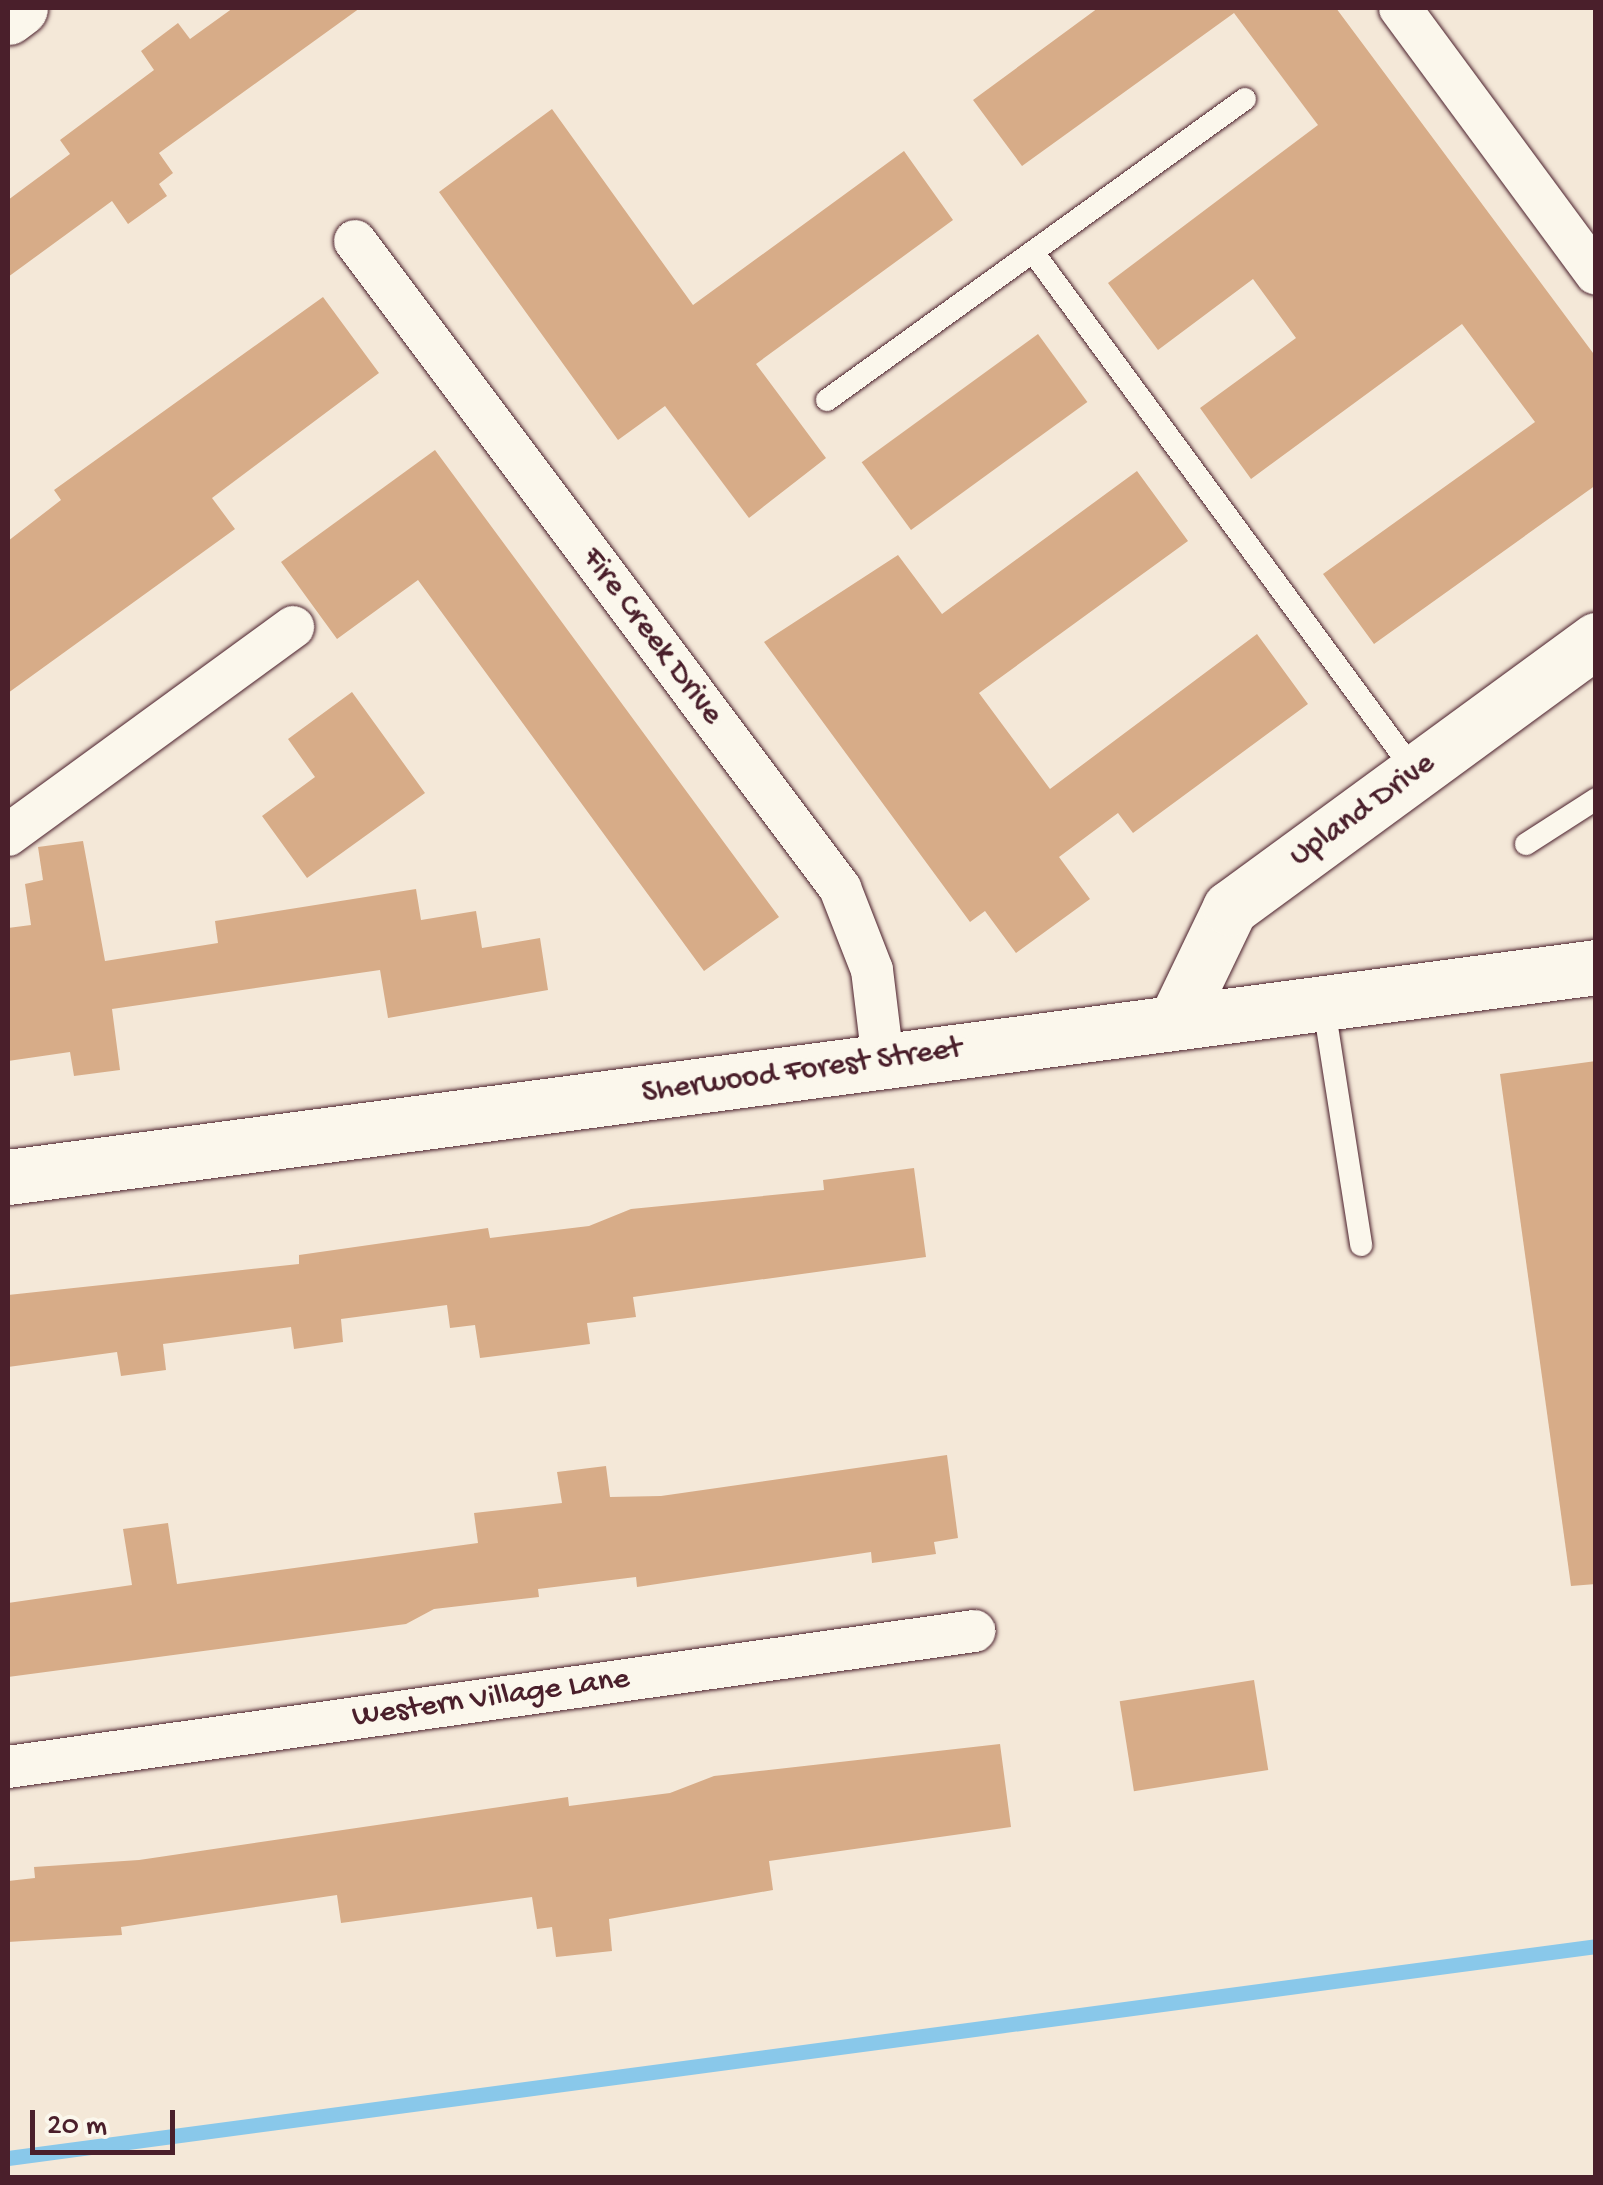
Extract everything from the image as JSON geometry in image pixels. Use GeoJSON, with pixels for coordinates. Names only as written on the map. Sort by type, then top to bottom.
{"type":"FeatureCollection","features":[{"type":"Feature","properties":{"kind":"street"},"geometry":{"type":"LineString","coordinates":[[8,17],[20,8]]}},
{"type":"Feature","properties":{"kind":"street"},"geometry":{"type":"LineString","coordinates":[[1400,8],[1596,274]]}},
{"type":"Feature","properties":{"kind":"street","name":"Fire Creek Drive"},"geometry":{"type":"LineString","coordinates":[[356,241],[840,888],[872,970],[884,1061]]}},
{"type":"Feature","properties":{"kind":"street"},"geometry":{"type":"LineString","coordinates":[[8,835],[292,627]]}},
{"type":"Feature","properties":{"kind":"street","name":"Upland Drive"},"geometry":{"type":"LineString","coordinates":[[1176,1020],[1230,908],[1596,640]]}},
{"type":"Feature","properties":{"kind":"street","name":"Sherwood Forest Street"},"geometry":{"type":"LineString","coordinates":[[8,1177],[1596,967]]}},
{"type":"Feature","properties":{"kind":"street","name":"Western Village Lane"},"geometry":{"type":"LineString","coordinates":[[8,1766],[974,1631]]}},
{"type":"Feature","properties":{"kind":"lane"},"geometry":{"type":"LineString","coordinates":[[827,400],[1245,99]]}},
{"type":"Feature","properties":{"kind":"lane"},"geometry":{"type":"LineString","coordinates":[[1033,252],[1415,772]]}},
{"type":"Feature","properties":{"kind":"lane"},"geometry":{"type":"LineString","coordinates":[[1526,844],[1596,800]]}},
{"type":"Feature","properties":{"kind":"lane"},"geometry":{"type":"LineString","coordinates":[[1324,1001],[1361,1245]]}},
{"type":"Feature","properties":{"kind":"building"},"geometry":{"type":"Polygon","coordinates":[[[233,8],[360,8],[159,153],[173,173],[159,184],[167,196],[128,224],[112,201],[8,277],[8,200],[70,154],[60,140],[154,70],[141,51],[178,23],[190,39],[233,8]]]}},
{"type":"Feature","properties":{"kind":"building"},"geometry":{"type":"Polygon","coordinates":[[[1098,8],[1336,8],[1596,357],[1596,485],[1374,644],[1323,574],[1535,422],[1462,324],[1251,479],[1200,408],[1296,338],[1253,279],[1158,350],[1108,283],[1318,125],[1234,13],[1022,166],[973,100],[1098,8]]]}},
{"type":"Feature","properties":{"kind":"building"},"geometry":{"type":"Polygon","coordinates":[[[552,109],[693,305],[904,151],[953,220],[756,364],[826,458],[749,518],[665,406],[618,440],[439,192],[552,109]]]}},
{"type":"Feature","properties":{"kind":"building"},"geometry":{"type":"Polygon","coordinates":[[[323,297],[379,373],[212,498],[235,529],[8,693],[8,541],[61,500],[54,490],[323,297]]]}},
{"type":"Feature","properties":{"kind":"building"},"geometry":{"type":"Polygon","coordinates":[[[1038,334],[1087,402],[911,530],[862,462],[1038,334]]]}},
{"type":"Feature","properties":{"kind":"building"},"geometry":{"type":"Polygon","coordinates":[[[435,450],[779,917],[704,971],[418,580],[337,639],[281,562],[435,450]]]}},
{"type":"Feature","properties":{"kind":"building"},"geometry":{"type":"Polygon","coordinates":[[[1137,471],[1188,541],[979,693],[1050,789],[1257,634],[1308,704],[1133,833],[1118,813],[1059,857],[1090,899],[1016,953],[985,911],[970,922],[764,642],[898,555],[942,614],[1137,471]]]}},
{"type":"Feature","properties":{"kind":"building"},"geometry":{"type":"Polygon","coordinates":[[[352,692],[425,793],[307,878],[262,816],[315,777],[288,739],[352,692]]]}},
{"type":"Feature","properties":{"kind":"building"},"geometry":{"type":"Polygon","coordinates":[[[83,841],[105,961],[218,943],[215,921],[416,889],[421,920],[476,911],[482,948],[540,938],[548,990],[388,1018],[380,970],[112,1009],[120,1070],[74,1076],[70,1052],[8,1061],[8,928],[31,925],[25,884],[43,880],[38,847],[83,841]]]}},
{"type":"Feature","properties":{"kind":"building"},"geometry":{"type":"Polygon","coordinates":[[[1596,1061],[1596,1584],[1571,1586],[1500,1074],[1596,1061]]]}},
{"type":"Feature","properties":{"kind":"building"},"geometry":{"type":"Polygon","coordinates":[[[914,1168],[926,1257],[633,1297],[636,1317],[587,1323],[590,1344],[480,1358],[475,1325],[450,1328],[447,1305],[341,1319],[343,1342],[294,1349],[291,1327],[163,1344],[166,1370],[121,1376],[117,1352],[8,1367],[8,1295],[299,1264],[299,1255],[488,1228],[490,1238],[589,1226],[631,1209],[824,1190],[823,1180],[914,1168]]]}},
{"type":"Feature","properties":{"kind":"building"},"geometry":{"type":"Polygon","coordinates":[[[947,1455],[958,1538],[934,1542],[936,1554],[872,1563],[871,1552],[637,1587],[636,1577],[538,1589],[539,1597],[434,1609],[406,1624],[8,1677],[8,1603],[132,1585],[123,1529],[168,1523],[177,1584],[478,1543],[474,1513],[562,1503],[557,1472],[606,1466],[610,1497],[661,1496],[947,1455]]]}},
{"type":"Feature","properties":{"kind":"building"},"geometry":{"type":"Polygon","coordinates":[[[1254,1680],[1268,1770],[1134,1791],[1120,1701],[1254,1680]]]}},
{"type":"Feature","properties":{"kind":"building"},"geometry":{"type":"Polygon","coordinates":[[[1000,1744],[1011,1827],[769,1861],[773,1890],[609,1919],[612,1951],[556,1957],[552,1927],[537,1929],[532,1897],[341,1923],[337,1895],[121,1927],[122,1935],[8,1942],[8,1881],[35,1878],[34,1867],[139,1860],[568,1797],[569,1806],[670,1793],[714,1776],[1000,1744]]]}},
{"type":"Feature","properties":{"kind":"waterway"},"geometry":{"type":"LineString","coordinates":[[8,2158],[1596,1946]]}}]}
